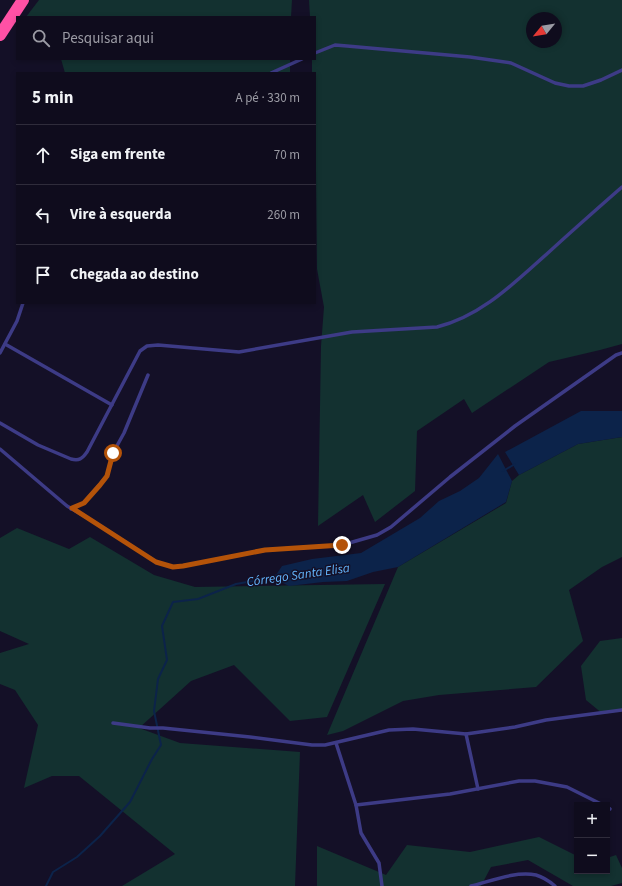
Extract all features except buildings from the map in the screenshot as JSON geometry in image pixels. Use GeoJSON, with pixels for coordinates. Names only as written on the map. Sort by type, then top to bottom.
{"type":"FeatureCollection","features":[{"type":"Feature","properties":{"kind":"highway"},"geometry":{"type":"LineString","coordinates":[[0,22],[14,0]]}},
{"type":"Feature","properties":{"kind":"highway"},"geometry":{"type":"LineString","coordinates":[[0,35],[23,0]]}},
{"type":"Feature","properties":{"kind":"lane"},"geometry":{"type":"LineString","coordinates":[[316,53],[335,45],[470,57],[510,63],[555,83],[569,86],[583,86],[601,80],[622,70]]}},
{"type":"Feature","properties":{"kind":"lane"},"geometry":{"type":"LineString","coordinates":[[273,72],[300,60]]}},
{"type":"Feature","properties":{"kind":"lane"},"geometry":{"type":"LineString","coordinates":[[0,423],[38,445],[78,460],[84,457],[140,351],[147,346],[158,345],[239,352],[352,332],[437,327],[450,324],[486,305],[526,273],[622,187]]}},
{"type":"Feature","properties":{"kind":"lane"},"geometry":{"type":"LineString","coordinates":[[0,353],[17,321],[23,304]]}},
{"type":"Feature","properties":{"kind":"lane"},"geometry":{"type":"LineString","coordinates":[[5,344],[112,405]]}},
{"type":"Feature","properties":{"kind":"lane"},"geometry":{"type":"LineString","coordinates":[[0,449],[67,506],[147,557],[164,565],[173,567],[183,566],[265,550],[342,545],[377,535],[391,527],[450,477],[515,426],[622,350]]}},
{"type":"Feature","properties":{"kind":"lane"},"geometry":{"type":"LineString","coordinates":[[616,355],[622,353]]}},
{"type":"Feature","properties":{"kind":"lane"},"geometry":{"type":"LineString","coordinates":[[72,508],[84,503],[107,476],[113,453],[124,433],[148,375]]}},
{"type":"Feature","properties":{"kind":"lane"},"geometry":{"type":"LineString","coordinates":[[113,723],[312,745],[336,743],[389,730],[413,729],[466,734],[515,727],[546,720],[622,710]]}},
{"type":"Feature","properties":{"kind":"lane"},"geometry":{"type":"LineString","coordinates":[[466,734],[478,789]]}},
{"type":"Feature","properties":{"kind":"lane"},"geometry":{"type":"LineString","coordinates":[[336,743],[356,805],[362,833],[379,863],[382,886]]}},
{"type":"Feature","properties":{"kind":"lane"},"geometry":{"type":"LineString","coordinates":[[356,805],[442,796],[519,781],[534,780],[567,787],[597,802]]}},
{"type":"Feature","properties":{"kind":"lane"},"geometry":{"type":"LineString","coordinates":[[471,886],[516,875],[527,874],[537,875],[555,886]]}},
{"type":"Feature","properties":{"kind":"green space"},"geometry":{"type":"Polygon","coordinates":[[[39,0],[292,0],[291,16],[27,16],[39,0]]]}},
{"type":"Feature","properties":{"kind":"green space"},"geometry":{"type":"Polygon","coordinates":[[[309,0],[622,0],[622,344],[549,362],[472,413],[464,399],[417,431],[415,491],[375,522],[363,495],[318,526],[321,346],[324,307],[317,269],[316,72],[312,72],[312,60],[316,60],[316,16],[310,16],[309,0]]]}},
{"type":"Feature","properties":{"kind":"green space"},"geometry":{"type":"Polygon","coordinates":[[[61,60],[290,60],[290,72],[65,72],[61,60]]]}},
{"type":"Feature","properties":{"kind":"green space"},"geometry":{"type":"Polygon","coordinates":[[[622,437],[622,557],[602,567],[569,590],[583,641],[536,687],[439,695],[403,701],[343,731],[327,735],[398,567],[506,503],[512,481],[519,475],[578,444],[622,437]]]}},
{"type":"Feature","properties":{"kind":"green space"},"geometry":{"type":"Polygon","coordinates":[[[17,528],[69,549],[90,537],[154,575],[195,587],[385,584],[327,717],[290,721],[234,665],[191,681],[139,728],[180,743],[300,752],[295,886],[122,886],[175,854],[79,776],[52,776],[24,788],[38,725],[15,690],[0,684],[0,653],[29,644],[0,631],[0,538],[17,528]]]}},
{"type":"Feature","properties":{"kind":"green space"},"geometry":{"type":"Polygon","coordinates":[[[622,638],[622,711],[603,714],[586,700],[581,666],[600,641],[622,638]]]}},
{"type":"Feature","properties":{"kind":"green space"},"geometry":{"type":"Polygon","coordinates":[[[539,837],[574,854],[574,874],[610,874],[610,857],[616,855],[622,868],[622,883],[611,886],[573,886],[528,860],[491,867],[481,886],[317,886],[317,846],[386,875],[407,845],[470,852],[539,837]]]}},
{"type":"Feature","properties":{"kind":"water"},"geometry":{"type":"Polygon","coordinates":[[[581,411],[622,411],[622,437],[578,444],[519,475],[505,452],[581,411]]]}},
{"type":"Feature","properties":{"kind":"water"},"geometry":{"type":"Polygon","coordinates":[[[498,454],[512,481],[506,502],[398,567],[373,572],[347,581],[289,586],[279,581],[276,575],[282,566],[312,559],[361,553],[420,518],[439,501],[460,491],[479,478],[498,454]]]}},
{"type":"Feature","properties":{"kind":"waterway","name":"Córrego Santa Elisa"},"geometry":{"type":"LineString","coordinates":[[503,471],[515,464]]}},
{"type":"Feature","properties":{"kind":"waterway","name":"Córrego Santa Elisa"},"geometry":{"type":"LineString","coordinates":[[46,886],[53,872],[77,857],[100,836],[130,802],[152,759],[161,745],[154,711],[158,679],[167,660],[162,626],[173,602],[198,599],[236,584],[278,575]]}},
{"type":"Feature","properties":{"kind":"route"},"geometry":{"type":"LineString","coordinates":[[113,453],[107,476],[84,503],[72,508],[156,562],[173,567],[265,550],[342,545]]}}]}
